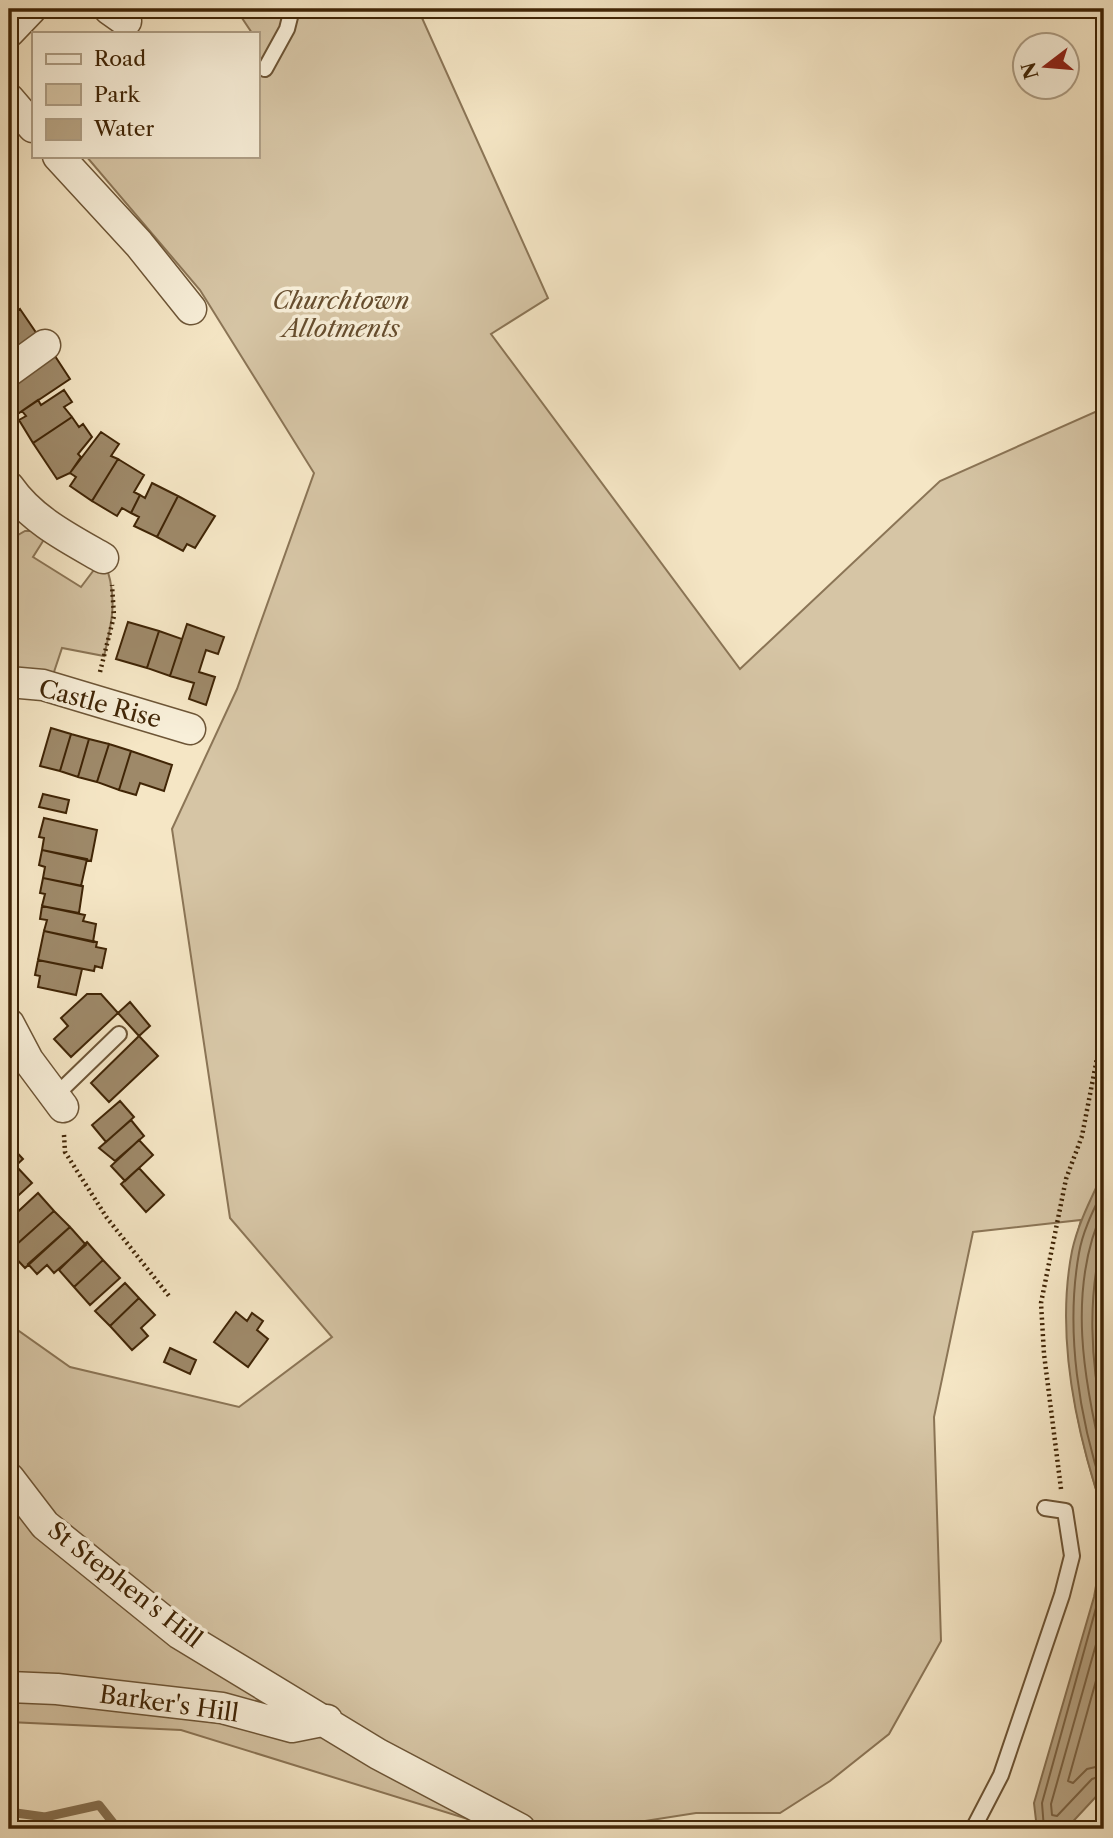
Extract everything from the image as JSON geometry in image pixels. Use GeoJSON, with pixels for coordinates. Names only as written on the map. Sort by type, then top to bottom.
{"type":"FeatureCollection","features":[{"type":"Feature","properties":{"kind":"street"},"geometry":{"type":"LineString","coordinates":[[9,32],[31,9]]}},
{"type":"Feature","properties":{"kind":"street"},"geometry":{"type":"LineString","coordinates":[[9,99],[32,126]]}},
{"type":"Feature","properties":{"kind":"street"},"geometry":{"type":"LineString","coordinates":[[60,158],[139,244],[191,309]]}},
{"type":"Feature","properties":{"kind":"street"},"geometry":{"type":"LineString","coordinates":[[9,371],[45,345]]}},
{"type":"Feature","properties":{"kind":"street"},"geometry":{"type":"LineString","coordinates":[[13,504],[103,558]]}},
{"type":"Feature","properties":{"kind":"street","name":"Castle Rise"},"geometry":{"type":"LineString","coordinates":[[9,682],[43,685],[190,729]]}},
{"type":"Feature","properties":{"kind":"street"},"geometry":{"type":"LineString","coordinates":[[9,1024],[28,1060],[59,1102]]}},
{"type":"Feature","properties":{"kind":"street","name":"St Stephen's Hill"},"geometry":{"type":"LineString","coordinates":[[9,1478],[45,1525],[180,1634],[327,1720],[378,1754],[520,1829]]}},
{"type":"Feature","properties":{"kind":"street","name":"Barker's Hill"},"geometry":{"type":"LineString","coordinates":[[9,1687],[57,1689],[222,1708],[292,1727],[327,1720]]}},
{"type":"Feature","properties":{"kind":"lane"},"geometry":{"type":"LineString","coordinates":[[265,69],[282,40],[292,9]]}},
{"type":"Feature","properties":{"kind":"lane"},"geometry":{"type":"LineString","coordinates":[[59,1102],[119,1034]]}},
{"type":"Feature","properties":{"kind":"lane"},"geometry":{"type":"LineString","coordinates":[[973,1829],[1002,1775],[1062,1595],[1072,1556],[1065,1511],[1045,1508]]}},
{"type":"Feature","properties":{"kind":"path"},"geometry":{"type":"LineString","coordinates":[[93,700],[114,616],[112,579],[103,558]]}},
{"type":"Feature","properties":{"kind":"path"},"geometry":{"type":"LineString","coordinates":[[1065,1511],[1052,1428],[1041,1303],[1066,1179],[1082,1136],[1104,1022]]}},
{"type":"Feature","properties":{"kind":"path"},"geometry":{"type":"LineString","coordinates":[[59,1102],[65,1152],[107,1218],[169,1296]]}},
{"type":"Feature","properties":{"kind":"green space","name":"Churchtown Allotments"},"geometry":{"type":"Polygon","coordinates":[[[236,9],[418,9],[548,298],[491,334],[740,669],[940,481],[1104,408],[1104,1514],[1083,1442],[1070,1368],[1068,1294],[1081,1220],[973,1232],[934,1417],[941,1641],[889,1734],[830,1781],[780,1813],[696,1813],[594,1829],[500,1829],[181,1730],[9,1722],[9,1324],[70,1367],[239,1407],[332,1337],[230,1218],[172,829],[237,689],[314,473],[200,290],[88,158],[259,158],[259,32],[251,32],[236,9]]]}},
{"type":"Feature","properties":{"kind":"green space"},"geometry":{"type":"Polygon","coordinates":[[[25,531],[38,531],[45,538],[33,557],[81,587],[103,558],[111,583],[112,618],[104,656],[62,648],[49,687],[9,682],[9,537],[11,539],[25,531]]]}},
{"type":"Feature","properties":{"kind":"water"},"geometry":{"type":"Polygon","coordinates":[[[1104,1171],[1104,1514],[1077,1418],[1067,1351],[1066,1317],[1072,1251],[1086,1210],[1104,1171]]]}},
{"type":"Feature","properties":{"kind":"water"},"geometry":{"type":"Polygon","coordinates":[[[1104,1542],[1104,1788],[1066,1829],[1037,1829],[1034,1803],[1094,1597],[1104,1542]]]}},
{"type":"Feature","properties":{"kind":"building"},"geometry":{"type":"Polygon","coordinates":[[[20,309],[37,334],[9,353],[9,317],[20,309]]]}},
{"type":"Feature","properties":{"kind":"building"},"geometry":{"type":"Polygon","coordinates":[[[53,353],[70,379],[13,417],[9,410],[9,382],[53,353]]]}},
{"type":"Feature","properties":{"kind":"building"},"geometry":{"type":"Polygon","coordinates":[[[64,390],[72,402],[64,407],[72,417],[33,443],[19,420],[26,416],[22,411],[38,400],[41,405],[64,390]]]}},
{"type":"Feature","properties":{"kind":"building"},"geometry":{"type":"Polygon","coordinates":[[[72,417],[79,427],[83,424],[92,437],[78,454],[81,457],[70,473],[57,479],[33,443],[72,417]]]}},
{"type":"Feature","properties":{"kind":"building"},"geometry":{"type":"Polygon","coordinates":[[[101,432],[119,444],[111,456],[118,459],[92,501],[70,486],[76,477],[70,473],[101,432]]]}},
{"type":"Feature","properties":{"kind":"building"},"geometry":{"type":"Polygon","coordinates":[[[118,459],[144,475],[134,492],[140,495],[131,513],[122,508],[117,516],[92,501],[118,459]]]}},
{"type":"Feature","properties":{"kind":"building"},"geometry":{"type":"Polygon","coordinates":[[[152,483],[178,496],[157,537],[134,526],[139,517],[131,513],[140,495],[145,498],[152,483]]]}},
{"type":"Feature","properties":{"kind":"building"},"geometry":{"type":"Polygon","coordinates":[[[178,496],[215,516],[195,548],[187,544],[183,551],[157,537],[178,496]]]}},
{"type":"Feature","properties":{"kind":"building"},"geometry":{"type":"Polygon","coordinates":[[[128,622],[159,631],[147,668],[116,659],[128,622]]]}},
{"type":"Feature","properties":{"kind":"building"},"geometry":{"type":"Polygon","coordinates":[[[187,624],[224,637],[218,654],[206,650],[199,672],[215,677],[206,705],[189,699],[194,683],[170,676],[187,624]]]}},
{"type":"Feature","properties":{"kind":"building"},"geometry":{"type":"Polygon","coordinates":[[[159,631],[182,639],[170,676],[147,668],[159,631]]]}},
{"type":"Feature","properties":{"kind":"building"},"geometry":{"type":"Polygon","coordinates":[[[51,728],[71,734],[60,771],[40,766],[51,728]]]}},
{"type":"Feature","properties":{"kind":"building"},"geometry":{"type":"Polygon","coordinates":[[[71,734],[89,739],[78,777],[60,771],[71,734]]]}},
{"type":"Feature","properties":{"kind":"building"},"geometry":{"type":"Polygon","coordinates":[[[89,739],[109,744],[97,782],[78,777],[89,739]]]}},
{"type":"Feature","properties":{"kind":"building"},"geometry":{"type":"Polygon","coordinates":[[[109,744],[131,751],[119,790],[97,782],[109,744]]]}},
{"type":"Feature","properties":{"kind":"building"},"geometry":{"type":"Polygon","coordinates":[[[131,751],[172,765],[164,791],[140,783],[136,795],[119,790],[131,751]]]}},
{"type":"Feature","properties":{"kind":"building"},"geometry":{"type":"Polygon","coordinates":[[[43,794],[69,800],[66,813],[39,807],[43,794]]]}},
{"type":"Feature","properties":{"kind":"building"},"geometry":{"type":"Polygon","coordinates":[[[44,818],[97,830],[91,861],[42,850],[44,838],[39,837],[44,818]]]}},
{"type":"Feature","properties":{"kind":"building"},"geometry":{"type":"Polygon","coordinates":[[[42,850],[87,859],[81,886],[43,878],[45,867],[39,865],[42,850]]]}},
{"type":"Feature","properties":{"kind":"building"},"geometry":{"type":"Polygon","coordinates":[[[43,878],[83,886],[79,913],[42,906],[45,894],[40,893],[43,878]]]}},
{"type":"Feature","properties":{"kind":"building"},"geometry":{"type":"Polygon","coordinates":[[[42,906],[85,915],[83,921],[96,924],[93,942],[44,931],[47,920],[40,919],[42,906]]]}},
{"type":"Feature","properties":{"kind":"building"},"geometry":{"type":"Polygon","coordinates":[[[44,931],[97,942],[96,947],[106,949],[102,968],[95,966],[94,971],[38,960],[44,931]]]}},
{"type":"Feature","properties":{"kind":"building"},"geometry":{"type":"Polygon","coordinates":[[[38,960],[82,969],[76,995],[38,987],[40,976],[35,975],[38,960]]]}},
{"type":"Feature","properties":{"kind":"building"},"geometry":{"type":"Polygon","coordinates":[[[87,994],[101,994],[118,1013],[71,1057],[54,1039],[68,1026],[61,1018],[87,994]]]}},
{"type":"Feature","properties":{"kind":"building"},"geometry":{"type":"Polygon","coordinates":[[[130,1002],[150,1026],[139,1036],[118,1013],[130,1002]]]}},
{"type":"Feature","properties":{"kind":"building"},"geometry":{"type":"Polygon","coordinates":[[[139,1036],[158,1056],[109,1102],[91,1083],[139,1036]]]}},
{"type":"Feature","properties":{"kind":"building"},"geometry":{"type":"Polygon","coordinates":[[[120,1101],[134,1117],[106,1142],[92,1125],[120,1101]]]}},
{"type":"Feature","properties":{"kind":"building"},"geometry":{"type":"Polygon","coordinates":[[[131,1120],[144,1136],[115,1161],[99,1148],[131,1120]]]}},
{"type":"Feature","properties":{"kind":"building"},"geometry":{"type":"Polygon","coordinates":[[[139,1140],[153,1155],[125,1181],[111,1166],[139,1140]]]}},
{"type":"Feature","properties":{"kind":"building"},"geometry":{"type":"Polygon","coordinates":[[[9,1144],[23,1159],[9,1172],[9,1144]]]}},
{"type":"Feature","properties":{"kind":"building"},"geometry":{"type":"Polygon","coordinates":[[[16,1166],[32,1183],[9,1204],[9,1172],[16,1166]]]}},
{"type":"Feature","properties":{"kind":"building"},"geometry":{"type":"Polygon","coordinates":[[[139,1168],[164,1195],[146,1212],[121,1184],[139,1168]]]}},
{"type":"Feature","properties":{"kind":"building"},"geometry":{"type":"Polygon","coordinates":[[[38,1193],[54,1211],[16,1245],[9,1236],[9,1220],[38,1193]]]}},
{"type":"Feature","properties":{"kind":"building"},"geometry":{"type":"Polygon","coordinates":[[[54,1211],[70,1227],[25,1268],[9,1251],[54,1211]]]}},
{"type":"Feature","properties":{"kind":"building"},"geometry":{"type":"Polygon","coordinates":[[[70,1227],[86,1245],[54,1273],[47,1265],[37,1274],[28,1264],[70,1227]]]}},
{"type":"Feature","properties":{"kind":"building"},"geometry":{"type":"Polygon","coordinates":[[[87,1242],[103,1260],[74,1287],[59,1270],[87,1242]]]}},
{"type":"Feature","properties":{"kind":"building"},"geometry":{"type":"Polygon","coordinates":[[[103,1260],[120,1278],[90,1305],[74,1287],[103,1260]]]}},
{"type":"Feature","properties":{"kind":"building"},"geometry":{"type":"Polygon","coordinates":[[[125,1283],[139,1298],[110,1326],[95,1311],[125,1283]]]}},
{"type":"Feature","properties":{"kind":"building"},"geometry":{"type":"Polygon","coordinates":[[[139,1298],[155,1315],[141,1328],[148,1336],[132,1350],[110,1326],[139,1298]]]}},
{"type":"Feature","properties":{"kind":"building"},"geometry":{"type":"Polygon","coordinates":[[[236,1312],[247,1321],[252,1313],[263,1321],[257,1330],[268,1339],[248,1367],[214,1342],[236,1312]]]}},
{"type":"Feature","properties":{"kind":"building"},"geometry":{"type":"Polygon","coordinates":[[[170,1348],[196,1360],[190,1374],[164,1362],[170,1348]]]}},
{"type":"Feature","properties":{"kind":"waterway"},"geometry":{"type":"LineString","coordinates":[[9,1812],[45,1817],[99,1805],[118,1829]]}}]}
